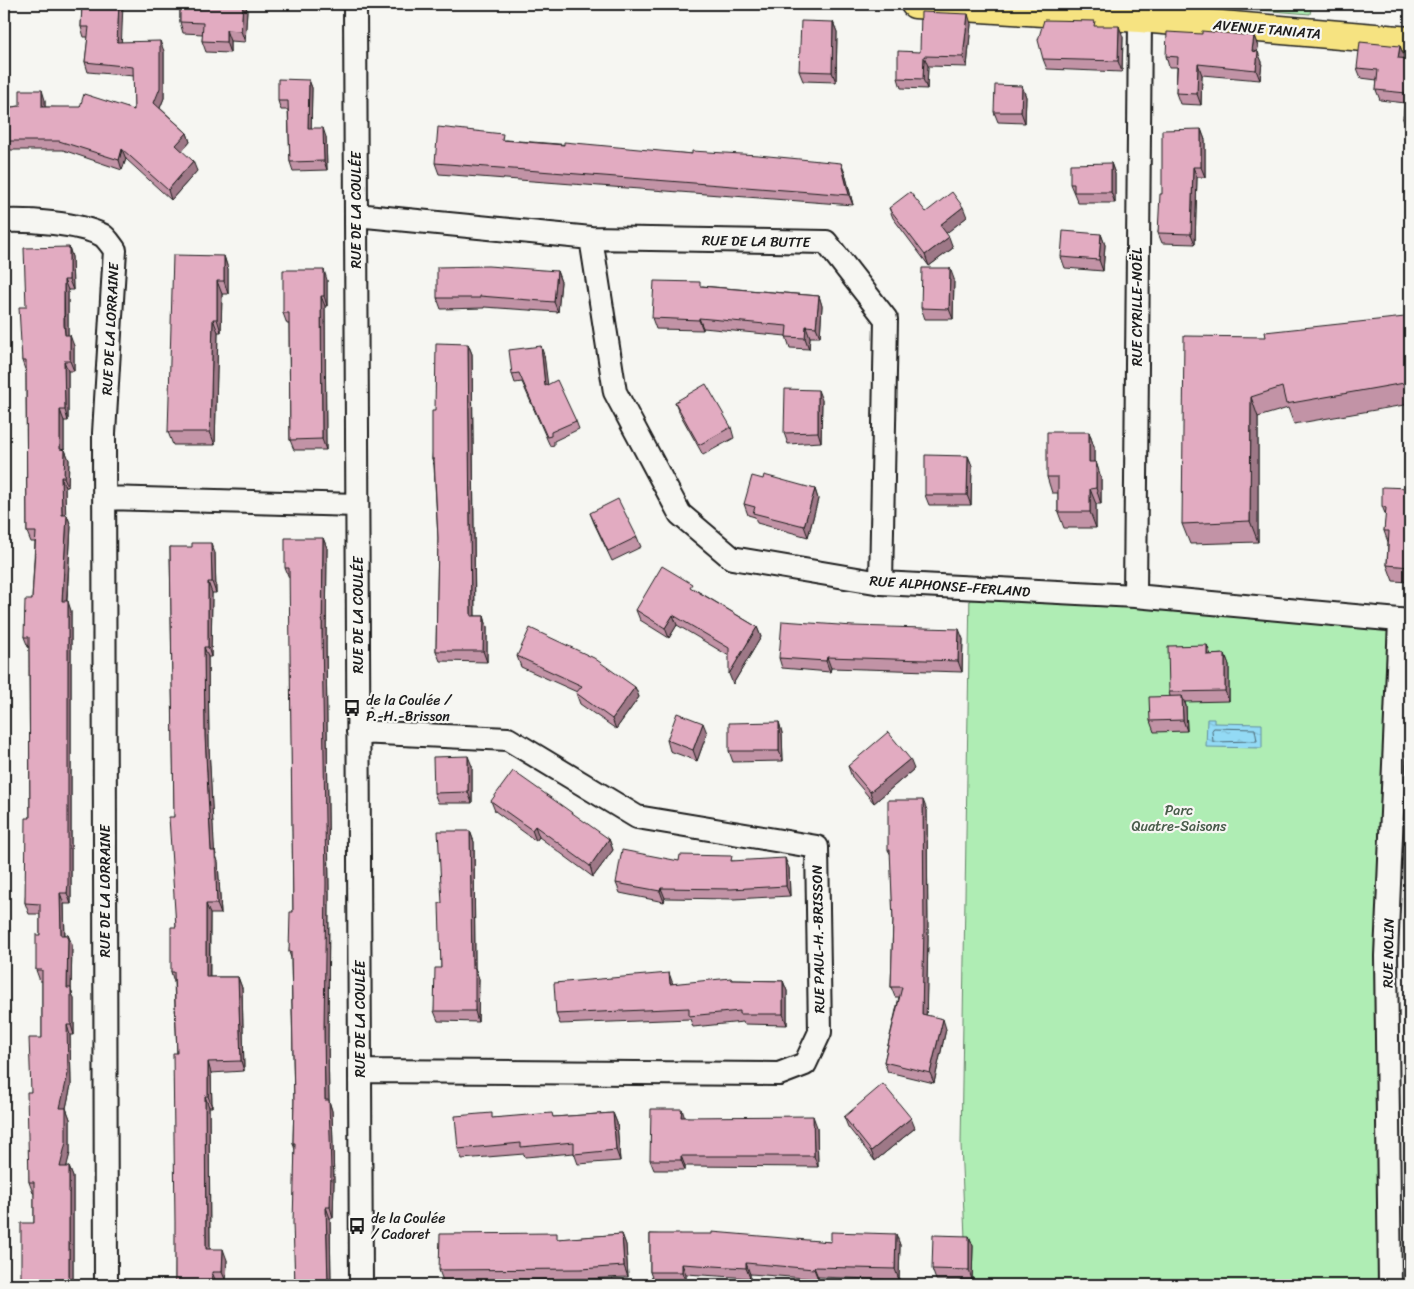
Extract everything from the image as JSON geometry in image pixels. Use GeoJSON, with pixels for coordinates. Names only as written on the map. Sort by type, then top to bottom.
{"type":"FeatureCollection","features":[{"type":"Feature","properties":{"kind":"main road","name":"AVENUE TANIATA"},"geometry":{"type":"LineString","coordinates":[[915,4],[1023,7],[1410,41]]}},
{"type":"Feature","properties":{"kind":"street","name":"RUE DE LA COULÉE"},"geometry":{"type":"LineString","coordinates":[[355,4],[361,1285]]}},
{"type":"Feature","properties":{"kind":"street","name":"RUE CYRILLE-NOËL"},"geometry":{"type":"LineString","coordinates":[[1135,596],[1140,18]]}},
{"type":"Feature","properties":{"kind":"street","name":"RUE DE LA BUTTE"},"geometry":{"type":"LineString","coordinates":[[356,215],[591,238],[826,242],[886,319],[880,583]]}},
{"type":"Feature","properties":{"kind":"street","name":"RUE DE LA LORRAINE"},"geometry":{"type":"LineString","coordinates":[[4,221],[43,222],[72,227],[103,236],[115,250],[104,433],[106,1285]]}},
{"type":"Feature","properties":{"kind":"street","name":"RUE ALPHONSE-FERLAND"},"geometry":{"type":"LineString","coordinates":[[591,238],[615,392],[680,514],[732,558],[880,583],[1135,596],[1405,621]]}},
{"type":"Feature","properties":{"kind":"street"},"geometry":{"type":"LineString","coordinates":[[104,498],[357,505]]}},
{"type":"Feature","properties":{"kind":"street","name":"RUE NOLIN"},"geometry":{"type":"LineString","coordinates":[[1390,1285],[1386,956],[1405,621]]}},
{"type":"Feature","properties":{"kind":"street","name":"RUE PAUL-H.-BRISSON"},"geometry":{"type":"LineString","coordinates":[[358,732],[508,739],[637,817],[817,847],[820,1032],[805,1064],[779,1074],[360,1071]]}},
{"type":"Feature","properties":{"kind":"green space"},"geometry":{"type":"Polygon","coordinates":[[[1184,4],[1312,4],[1310,14],[1184,4]]]}},
{"type":"Feature","properties":{"kind":"green space","name":"Parc Quatre-Saisons"},"geometry":{"type":"Polygon","coordinates":[[[970,589],[1400,621],[1390,1285],[967,1285],[961,1144],[970,589]]]}},
{"type":"Feature","properties":{"kind":"water"},"geometry":{"type":"Polygon","coordinates":[[[1207,719],[1214,719],[1214,723],[1262,724],[1262,748],[1206,747],[1207,719]]]}},
{"type":"Feature","properties":{"kind":"building"},"geometry":{"type":"Polygon","coordinates":[[[82,4],[119,4],[117,42],[160,41],[160,88],[154,103],[187,133],[176,145],[193,161],[168,190],[122,149],[119,160],[59,141],[4,141],[4,108],[20,106],[20,90],[42,90],[42,107],[80,107],[84,94],[134,110],[133,67],[85,62],[89,27],[81,27],[82,4]]]}},
{"type":"Feature","properties":{"kind":"building"},"geometry":{"type":"Polygon","coordinates":[[[180,4],[243,4],[241,31],[226,30],[226,42],[202,41],[203,23],[180,22],[180,4]]]}},
{"type":"Feature","properties":{"kind":"building"},"geometry":{"type":"Polygon","coordinates":[[[921,12],[968,14],[963,57],[924,56],[923,79],[898,78],[898,51],[920,52],[921,12]]]}},
{"type":"Feature","properties":{"kind":"building"},"geometry":{"type":"Polygon","coordinates":[[[1044,20],[1095,21],[1094,26],[1119,26],[1118,61],[1043,59],[1038,40],[1044,20]]]}},
{"type":"Feature","properties":{"kind":"building"},"geometry":{"type":"Polygon","coordinates":[[[801,21],[833,22],[832,72],[799,71],[801,21]]]}},
{"type":"Feature","properties":{"kind":"building"},"geometry":{"type":"Polygon","coordinates":[[[1202,31],[1254,36],[1252,51],[1258,52],[1256,70],[1198,64],[1197,94],[1176,93],[1178,57],[1166,56],[1167,32],[1202,34],[1202,31]]]}},
{"type":"Feature","properties":{"kind":"building"},"geometry":{"type":"Polygon","coordinates":[[[1360,42],[1400,46],[1398,58],[1410,59],[1410,120],[1403,119],[1406,93],[1376,90],[1378,70],[1357,68],[1360,42]]]}},
{"type":"Feature","properties":{"kind":"building"},"geometry":{"type":"Polygon","coordinates":[[[278,79],[309,80],[308,128],[323,128],[324,161],[290,162],[288,101],[278,101],[278,79]]]}},
{"type":"Feature","properties":{"kind":"building"},"geometry":{"type":"Polygon","coordinates":[[[995,85],[1022,86],[1021,112],[994,112],[995,85]]]}},
{"type":"Feature","properties":{"kind":"building"},"geometry":{"type":"Polygon","coordinates":[[[438,127],[503,134],[502,140],[564,145],[564,142],[692,154],[692,151],[758,155],[841,163],[849,195],[435,163],[438,127]]]}},
{"type":"Feature","properties":{"kind":"building"},"geometry":{"type":"Polygon","coordinates":[[[1201,129],[1201,167],[1193,167],[1191,234],[1158,233],[1160,194],[1162,194],[1162,130],[1201,129]]]}},
{"type":"Feature","properties":{"kind":"building"},"geometry":{"type":"Polygon","coordinates":[[[1111,163],[1111,192],[1074,192],[1074,184],[1070,184],[1070,164],[1111,163]]]}},
{"type":"Feature","properties":{"kind":"building"},"geometry":{"type":"Polygon","coordinates":[[[910,192],[926,212],[952,192],[963,207],[940,225],[949,237],[925,255],[889,208],[910,192]]]}},
{"type":"Feature","properties":{"kind":"building"},"geometry":{"type":"Polygon","coordinates":[[[1063,231],[1101,234],[1099,260],[1061,257],[1063,231]]]}},
{"type":"Feature","properties":{"kind":"building"},"geometry":{"type":"Polygon","coordinates":[[[69,247],[69,280],[64,280],[64,325],[65,335],[70,335],[70,361],[64,361],[65,410],[60,410],[60,449],[65,450],[64,477],[61,477],[62,515],[67,515],[62,601],[68,601],[68,884],[67,893],[60,893],[61,935],[68,935],[67,988],[71,988],[71,1025],[67,1025],[68,1074],[60,1108],[66,1108],[66,1142],[60,1167],[69,1167],[69,1285],[21,1285],[21,1223],[34,1223],[34,1182],[29,1182],[27,1092],[31,1092],[29,1038],[42,1038],[42,970],[36,970],[36,935],[40,935],[40,904],[25,903],[26,818],[30,818],[29,637],[24,637],[25,600],[32,600],[36,532],[27,532],[26,361],[22,361],[19,307],[26,307],[24,248],[69,247]]]}},
{"type":"Feature","properties":{"kind":"building"},"geometry":{"type":"Polygon","coordinates":[[[173,255],[224,256],[224,281],[217,281],[217,319],[213,319],[210,432],[168,432],[173,255]]]}},
{"type":"Feature","properties":{"kind":"building"},"geometry":{"type":"Polygon","coordinates":[[[488,266],[557,271],[554,302],[480,296],[480,298],[437,298],[437,267],[488,266]]]}},
{"type":"Feature","properties":{"kind":"building"},"geometry":{"type":"Polygon","coordinates":[[[922,268],[950,268],[949,309],[921,308],[922,268]]]}},
{"type":"Feature","properties":{"kind":"building"},"geometry":{"type":"Polygon","coordinates":[[[283,270],[324,270],[324,296],[321,296],[322,439],[290,440],[289,313],[283,313],[283,270]]]}},
{"type":"Feature","properties":{"kind":"building"},"geometry":{"type":"Polygon","coordinates":[[[654,281],[700,282],[700,286],[819,296],[816,327],[806,326],[805,338],[786,337],[787,326],[699,318],[699,320],[652,318],[654,281]]]}},
{"type":"Feature","properties":{"kind":"building"},"geometry":{"type":"Polygon","coordinates":[[[1405,317],[1410,346],[1410,382],[1286,404],[1282,387],[1251,397],[1250,521],[1182,524],[1184,336],[1266,337],[1265,332],[1405,317]]]}},
{"type":"Feature","properties":{"kind":"building"},"geometry":{"type":"Polygon","coordinates":[[[436,343],[468,344],[471,616],[484,616],[483,651],[436,651],[438,538],[434,459],[432,459],[432,411],[435,411],[436,343]]]}},
{"type":"Feature","properties":{"kind":"building"},"geometry":{"type":"Polygon","coordinates":[[[541,346],[545,386],[557,380],[576,421],[551,432],[551,436],[547,437],[519,373],[512,374],[509,350],[541,346]]]}},
{"type":"Feature","properties":{"kind":"building"},"geometry":{"type":"Polygon","coordinates":[[[706,384],[731,427],[699,445],[675,402],[706,384]]]}},
{"type":"Feature","properties":{"kind":"building"},"geometry":{"type":"Polygon","coordinates":[[[785,389],[818,390],[818,432],[784,433],[785,389]]]}},
{"type":"Feature","properties":{"kind":"building"},"geometry":{"type":"Polygon","coordinates":[[[1047,432],[1089,432],[1089,462],[1096,462],[1096,488],[1090,489],[1090,512],[1058,512],[1058,477],[1047,477],[1047,432]]]}},
{"type":"Feature","properties":{"kind":"building"},"geometry":{"type":"Polygon","coordinates":[[[925,455],[968,456],[967,495],[925,495],[925,455]]]}},
{"type":"Feature","properties":{"kind":"building"},"geometry":{"type":"Polygon","coordinates":[[[764,475],[815,489],[804,526],[753,513],[755,507],[744,504],[752,476],[763,479],[764,475]]]}},
{"type":"Feature","properties":{"kind":"building"},"geometry":{"type":"Polygon","coordinates":[[[1382,487],[1410,488],[1410,567],[1387,565],[1389,531],[1384,531],[1386,508],[1382,506],[1382,487]]]}},
{"type":"Feature","properties":{"kind":"building"},"geometry":{"type":"Polygon","coordinates":[[[618,499],[637,537],[608,551],[590,513],[618,499]]]}},
{"type":"Feature","properties":{"kind":"building"},"geometry":{"type":"Polygon","coordinates":[[[285,538],[323,538],[322,633],[326,883],[324,1030],[325,1100],[329,1100],[331,1171],[330,1207],[326,1207],[328,1285],[295,1285],[293,1223],[295,1143],[293,1143],[291,952],[289,952],[290,912],[293,912],[289,568],[285,568],[285,538]]]}},
{"type":"Feature","properties":{"kind":"building"},"geometry":{"type":"Polygon","coordinates":[[[192,543],[211,543],[212,582],[208,582],[208,647],[204,647],[205,736],[211,851],[215,851],[217,904],[206,904],[206,977],[238,977],[241,1061],[208,1062],[208,1096],[205,1096],[206,1249],[223,1249],[222,1272],[212,1272],[212,1285],[175,1285],[173,1053],[177,1053],[174,972],[171,972],[171,927],[176,927],[169,817],[174,817],[170,547],[192,547],[192,543]]]}},
{"type":"Feature","properties":{"kind":"building"},"geometry":{"type":"Polygon","coordinates":[[[662,566],[692,584],[690,587],[757,627],[729,674],[729,648],[673,615],[665,628],[636,610],[662,566]]]}},
{"type":"Feature","properties":{"kind":"building"},"geometry":{"type":"Polygon","coordinates":[[[782,621],[853,626],[959,629],[958,661],[827,657],[826,661],[779,658],[782,621]]]}},
{"type":"Feature","properties":{"kind":"building"},"geometry":{"type":"Polygon","coordinates":[[[530,628],[594,658],[635,687],[612,719],[576,693],[582,686],[517,656],[530,628]]]}},
{"type":"Feature","properties":{"kind":"building"},"geometry":{"type":"Polygon","coordinates":[[[1207,645],[1207,655],[1225,654],[1225,691],[1169,692],[1168,646],[1207,645]]]}},
{"type":"Feature","properties":{"kind":"building"},"geometry":{"type":"Polygon","coordinates":[[[1182,696],[1183,720],[1150,721],[1149,697],[1182,696]]]}},
{"type":"Feature","properties":{"kind":"building"},"geometry":{"type":"Polygon","coordinates":[[[677,713],[703,723],[693,750],[667,740],[677,713]]]}},
{"type":"Feature","properties":{"kind":"building"},"geometry":{"type":"Polygon","coordinates":[[[779,722],[779,751],[729,751],[729,723],[779,722]]]}},
{"type":"Feature","properties":{"kind":"building"},"geometry":{"type":"Polygon","coordinates":[[[888,732],[910,759],[870,792],[848,766],[888,732]]]}},
{"type":"Feature","properties":{"kind":"building"},"geometry":{"type":"Polygon","coordinates":[[[468,756],[468,792],[434,793],[433,757],[468,756]]]}},
{"type":"Feature","properties":{"kind":"building"},"geometry":{"type":"Polygon","coordinates":[[[513,771],[609,839],[590,866],[535,826],[532,830],[491,801],[513,771]]]}},
{"type":"Feature","properties":{"kind":"building"},"geometry":{"type":"Polygon","coordinates":[[[888,800],[923,800],[924,929],[922,1014],[943,1019],[930,1073],[884,1062],[902,987],[891,987],[893,920],[890,850],[888,850],[888,800]]]}},
{"type":"Feature","properties":{"kind":"building"},"geometry":{"type":"Polygon","coordinates":[[[438,831],[470,831],[472,968],[475,968],[475,1011],[434,1011],[435,968],[441,968],[439,903],[442,903],[438,831]]]}},
{"type":"Feature","properties":{"kind":"building"},"geometry":{"type":"Polygon","coordinates":[[[622,850],[679,861],[680,855],[732,856],[731,861],[785,858],[786,886],[731,889],[661,888],[660,891],[616,883],[622,850]]]}},
{"type":"Feature","properties":{"kind":"building"},"geometry":{"type":"Polygon","coordinates":[[[669,973],[670,984],[731,978],[732,980],[783,981],[783,1014],[740,1014],[740,1011],[689,1016],[689,1008],[556,1014],[554,983],[669,973]]]}},
{"type":"Feature","properties":{"kind":"building"},"geometry":{"type":"Polygon","coordinates":[[[883,1084],[911,1118],[871,1151],[844,1117],[883,1084]]]}},
{"type":"Feature","properties":{"kind":"building"},"geometry":{"type":"Polygon","coordinates":[[[651,1109],[682,1109],[681,1117],[813,1116],[814,1156],[681,1156],[681,1160],[650,1160],[651,1109]]]}},
{"type":"Feature","properties":{"kind":"building"},"geometry":{"type":"Polygon","coordinates":[[[492,1113],[492,1118],[552,1113],[553,1117],[613,1113],[616,1150],[574,1154],[574,1142],[521,1147],[521,1143],[458,1149],[455,1116],[492,1113]]]}},
{"type":"Feature","properties":{"kind":"building"},"geometry":{"type":"Polygon","coordinates":[[[712,1232],[831,1242],[831,1232],[896,1234],[895,1269],[814,1267],[814,1269],[746,1263],[746,1268],[682,1264],[682,1272],[650,1272],[650,1234],[712,1234],[712,1232]]]}},
{"type":"Feature","properties":{"kind":"building"},"geometry":{"type":"Polygon","coordinates":[[[557,1233],[557,1239],[622,1234],[624,1266],[581,1269],[439,1270],[440,1234],[557,1233]]]}},
{"type":"Feature","properties":{"kind":"building"},"geometry":{"type":"Polygon","coordinates":[[[933,1235],[969,1236],[969,1270],[932,1269],[933,1235]]]}},
{"type":"Feature","properties":{"kind":"place","name":"de la Coulée / P.-H.-Brisson"},"geometry":{"type":"Point","coordinates":[352,708]}},
{"type":"Feature","properties":{"kind":"place","name":"de la Coulée / Cadoret"},"geometry":{"type":"Point","coordinates":[357,1226]}}]}
